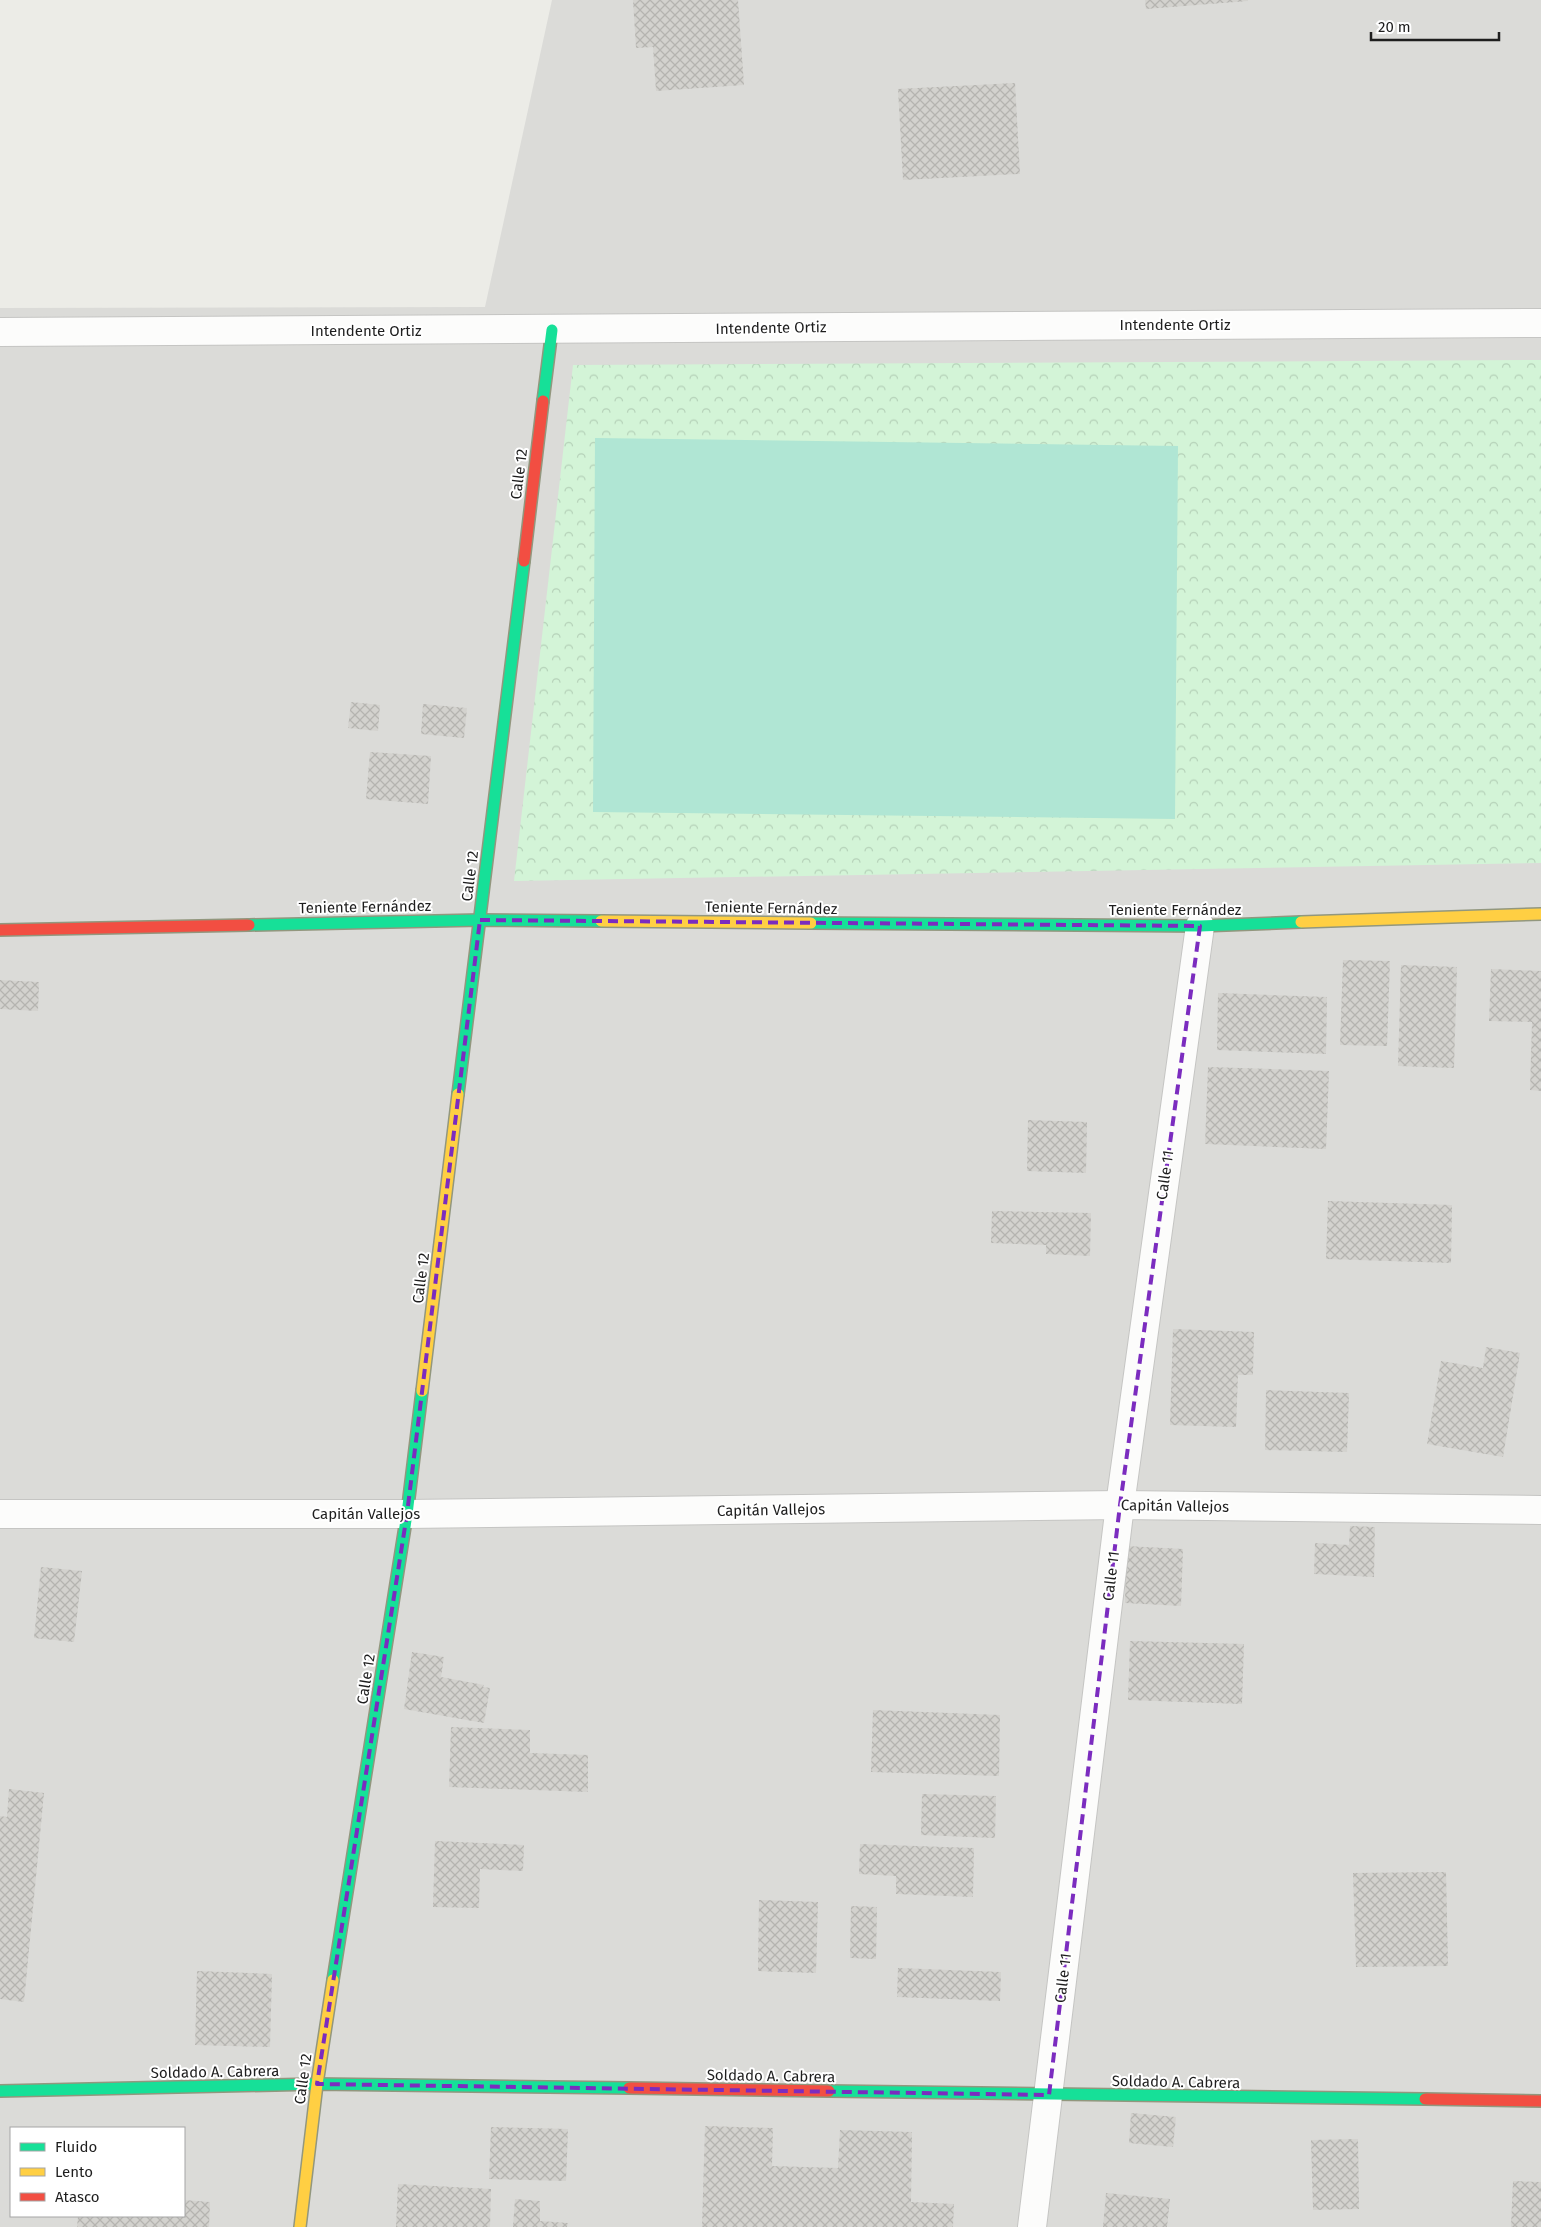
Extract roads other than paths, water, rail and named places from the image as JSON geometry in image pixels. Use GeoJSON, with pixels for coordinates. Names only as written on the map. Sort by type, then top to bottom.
{"type":"FeatureCollection","features":[{"type":"Feature","properties":{"kind":"street","name":"Intendente Ortiz"},"geometry":{"type":"LineString","coordinates":[[0,332],[1541,323]]}},
{"type":"Feature","properties":{"kind":"street","name":"Calle 12"},"geometry":{"type":"LineString","coordinates":[[300,2227],[317,2084],[408,1514],[552,330]]}},
{"type":"Feature","properties":{"kind":"street","name":"Teniente Fernández"},"geometry":{"type":"LineString","coordinates":[[0,930],[480,920],[1200,926],[1541,914]]}},
{"type":"Feature","properties":{"kind":"street","name":"Calle 11"},"geometry":{"type":"LineString","coordinates":[[1032,2227],[1050,2095],[1120,1505],[1200,926]]}},
{"type":"Feature","properties":{"kind":"street","name":"Capitán Vallejos"},"geometry":{"type":"LineString","coordinates":[[0,1514],[408,1514],[1120,1505],[1541,1510]]}},
{"type":"Feature","properties":{"kind":"street","name":"Soldado A. Cabrera"},"geometry":{"type":"LineString","coordinates":[[0,2091],[317,2084],[1541,2100]]}}]}
